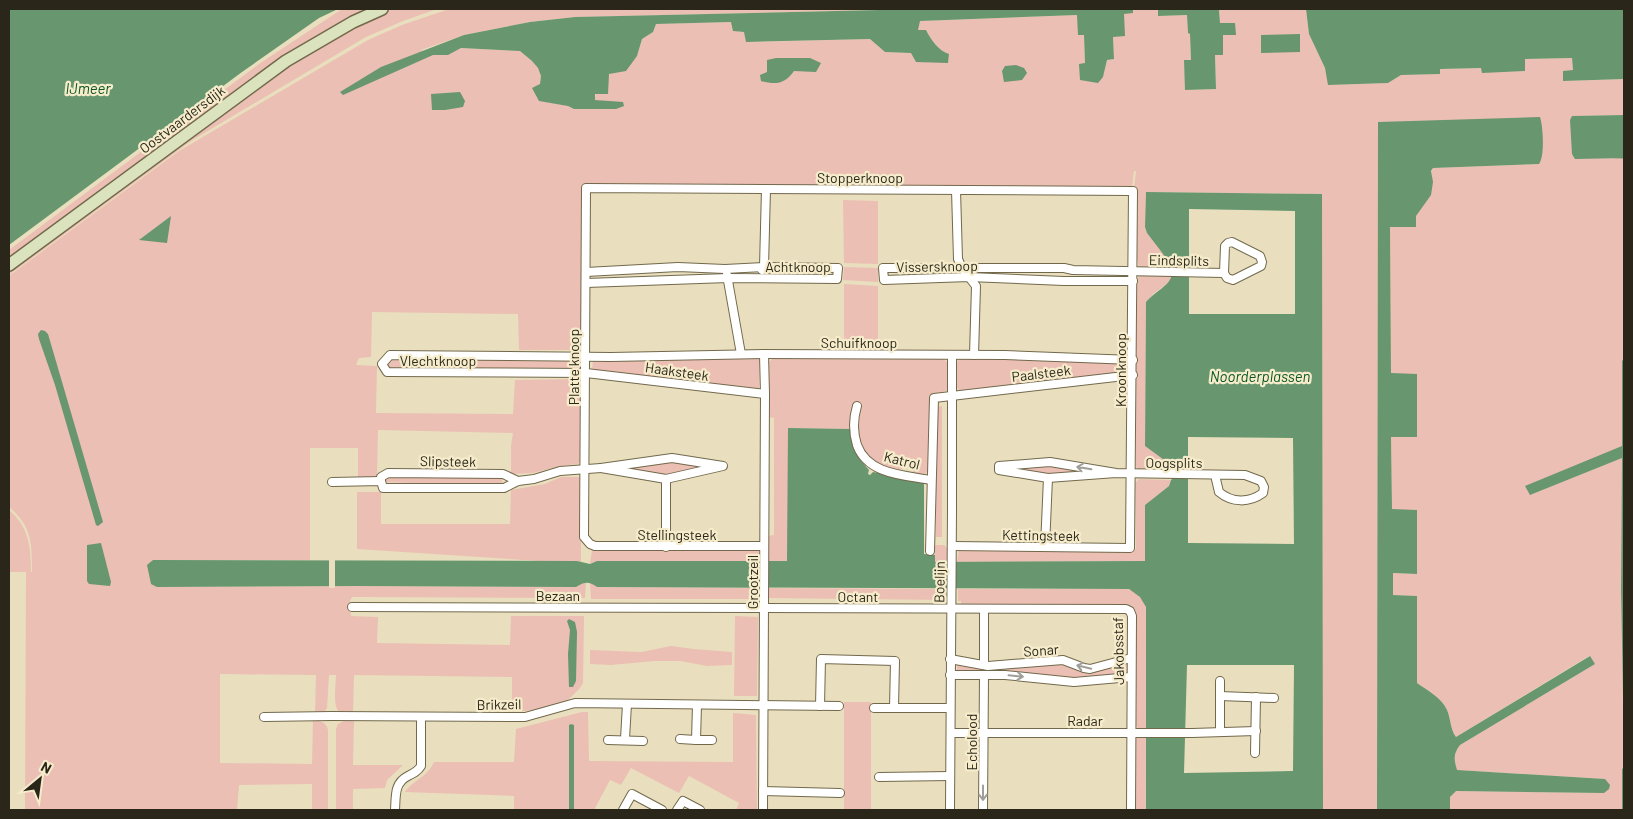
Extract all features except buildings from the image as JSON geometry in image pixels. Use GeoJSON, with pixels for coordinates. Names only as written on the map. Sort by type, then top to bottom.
{"type":"FeatureCollection","features":[{"type":"Feature","properties":{"kind":"main road","name":"Oostvaardersdijk"},"geometry":{"type":"LineString","coordinates":[[9,266],[286,61],[353,22],[382,9]]}},
{"type":"Feature","properties":{"kind":"street","name":"Stopperknoop"},"geometry":{"type":"LineString","coordinates":[[586,188],[1133,191]]}},
{"type":"Feature","properties":{"kind":"street","name":"Platte knoop"},"geometry":{"type":"LineString","coordinates":[[586,188],[584,537],[590,544]]}},
{"type":"Feature","properties":{"kind":"street"},"geometry":{"type":"LineString","coordinates":[[757,278],[764,267],[766,189]]}},
{"type":"Feature","properties":{"kind":"street"},"geometry":{"type":"LineString","coordinates":[[956,190],[958,259],[962,268],[976,286],[974,355]]}},
{"type":"Feature","properties":{"kind":"street","name":"Kroonknoop"},"geometry":{"type":"LineString","coordinates":[[1130,548],[1134,272],[1133,191]]}},
{"type":"Feature","properties":{"kind":"street","name":"Eindsplits"},"geometry":{"type":"LineString","coordinates":[[1232,242],[1260,256],[1261,266],[1232,280],[1227,278],[1224,273],[1225,246],[1228,243],[1232,242]]}},
{"type":"Feature","properties":{"kind":"street","name":"Achtknoop"},"geometry":{"type":"LineString","coordinates":[[586,272],[678,267],[724,269],[764,267],[838,268],[837,279],[728,278],[586,283]]}},
{"type":"Feature","properties":{"kind":"street","name":"Vissersknoop"},"geometry":{"type":"LineString","coordinates":[[1133,281],[1064,281],[969,277],[884,280],[883,268],[1064,268],[1134,272]]}},
{"type":"Feature","properties":{"kind":"street"},"geometry":{"type":"LineString","coordinates":[[724,269],[728,278],[741,354]]}},
{"type":"Feature","properties":{"kind":"street","name":"Eindsplits"},"geometry":{"type":"LineString","coordinates":[[1134,272],[1224,273]]}},
{"type":"Feature","properties":{"kind":"street","name":"Schuifknoop"},"geometry":{"type":"LineString","coordinates":[[585,357],[741,354],[974,355],[1133,360]]}},
{"type":"Feature","properties":{"kind":"street","name":"Grootzeil"},"geometry":{"type":"LineString","coordinates":[[763,810],[766,394],[764,354]]}},
{"type":"Feature","properties":{"kind":"street","name":"Vlechtknoop"},"geometry":{"type":"LineString","coordinates":[[585,357],[390,355],[382,364],[387,372],[586,373]]}},
{"type":"Feature","properties":{"kind":"street","name":"Boelijn"},"geometry":{"type":"LineString","coordinates":[[950,810],[952,355]]}},
{"type":"Feature","properties":{"kind":"street","name":"Haaksteek"},"geometry":{"type":"LineString","coordinates":[[586,373],[766,394]]}},
{"type":"Feature","properties":{"kind":"street","name":"Paalsteek"},"geometry":{"type":"LineString","coordinates":[[951,397],[1133,375]]}},
{"type":"Feature","properties":{"kind":"street","name":"Katrol"},"geometry":{"type":"LineString","coordinates":[[930,551],[934,398],[951,397]]}},
{"type":"Feature","properties":{"kind":"street","name":"Katrol"},"geometry":{"type":"LineString","coordinates":[[857,406],[854,415],[854,436],[860,452],[868,463],[884,471],[931,480]]}},
{"type":"Feature","properties":{"kind":"street"},"geometry":{"type":"LineString","coordinates":[[672,458],[722,466],[666,479],[601,468],[672,458]]}},
{"type":"Feature","properties":{"kind":"street"},"geometry":{"type":"LineString","coordinates":[[1050,462],[1116,473],[1048,478],[999,470],[999,466],[1050,462]]}},
{"type":"Feature","properties":{"kind":"street","name":"Slipsteek"},"geometry":{"type":"LineString","coordinates":[[518,481],[503,474],[388,472],[382,477],[381,481],[383,488],[504,488],[518,481],[534,479],[560,471],[601,468]]}},
{"type":"Feature","properties":{"kind":"street","name":"Oogsplits"},"geometry":{"type":"LineString","coordinates":[[1116,473],[1245,475],[1261,481],[1264,487],[1263,493],[1250,500],[1229,498],[1219,492],[1215,475]]}},
{"type":"Feature","properties":{"kind":"street"},"geometry":{"type":"LineString","coordinates":[[1045,547],[1048,478]]}},
{"type":"Feature","properties":{"kind":"street"},"geometry":{"type":"LineString","coordinates":[[666,479],[666,547]]}},
{"type":"Feature","properties":{"kind":"street","name":"Slipsteek"},"geometry":{"type":"LineString","coordinates":[[332,482],[381,481]]}},
{"type":"Feature","properties":{"kind":"street","name":"Stellingsteek"},"geometry":{"type":"LineString","coordinates":[[590,544],[594,546],[764,550]]}},
{"type":"Feature","properties":{"kind":"street","name":"Kettingsteek"},"geometry":{"type":"LineString","coordinates":[[952,550],[1045,547],[1130,548]]}},
{"type":"Feature","properties":{"kind":"street","name":"Bezaan"},"geometry":{"type":"LineString","coordinates":[[352,607],[764,608]]}},
{"type":"Feature","properties":{"kind":"street","name":"Octant"},"geometry":{"type":"LineString","coordinates":[[764,608],[951,608]]}},
{"type":"Feature","properties":{"kind":"street","name":"Jakobsstaf"},"geometry":{"type":"LineString","coordinates":[[951,608],[1130,610],[1132,616],[1131,810]]}},
{"type":"Feature","properties":{"kind":"street"},"geometry":{"type":"LineString","coordinates":[[984,609],[984,666]]}},
{"type":"Feature","properties":{"kind":"street","name":"Sonar"},"geometry":{"type":"LineString","coordinates":[[950,659],[984,666],[1063,660],[1090,669],[1131,658]]}},
{"type":"Feature","properties":{"kind":"street"},"geometry":{"type":"LineString","coordinates":[[820,706],[821,659],[895,660],[894,708]]}},
{"type":"Feature","properties":{"kind":"street","name":"Sonar"},"geometry":{"type":"LineString","coordinates":[[950,675],[1005,675],[1074,682],[1131,677]]}},
{"type":"Feature","properties":{"kind":"street","name":"Echolood"},"geometry":{"type":"LineString","coordinates":[[983,810],[984,675]]}},
{"type":"Feature","properties":{"kind":"street"},"geometry":{"type":"LineString","coordinates":[[1220,681],[1220,732]]}},
{"type":"Feature","properties":{"kind":"street"},"geometry":{"type":"LineString","coordinates":[[1220,696],[1274,698]]}},
{"type":"Feature","properties":{"kind":"street"},"geometry":{"type":"LineString","coordinates":[[1255,753],[1256,697]]}},
{"type":"Feature","properties":{"kind":"street","name":"Brikzeil"},"geometry":{"type":"LineString","coordinates":[[264,717],[525,717],[575,703],[839,706]]}},
{"type":"Feature","properties":{"kind":"street"},"geometry":{"type":"LineString","coordinates":[[625,740],[627,704]]}},
{"type":"Feature","properties":{"kind":"street"},"geometry":{"type":"LineString","coordinates":[[696,740],[697,705]]}},
{"type":"Feature","properties":{"kind":"street"},"geometry":{"type":"LineString","coordinates":[[874,708],[950,708]]}},
{"type":"Feature","properties":{"kind":"street"},"geometry":{"type":"LineString","coordinates":[[396,810],[398,784],[403,778],[414,773],[421,766],[421,717]]}},
{"type":"Feature","properties":{"kind":"street","name":"Radar"},"geometry":{"type":"LineString","coordinates":[[951,733],[1192,733],[1256,731]]}},
{"type":"Feature","properties":{"kind":"street"},"geometry":{"type":"LineString","coordinates":[[608,740],[643,740]]}},
{"type":"Feature","properties":{"kind":"street"},"geometry":{"type":"LineString","coordinates":[[680,740],[712,740]]}},
{"type":"Feature","properties":{"kind":"street"},"geometry":{"type":"LineString","coordinates":[[879,777],[950,776]]}},
{"type":"Feature","properties":{"kind":"street"},"geometry":{"type":"LineString","coordinates":[[763,791],[840,793]]}},
{"type":"Feature","properties":{"kind":"street"},"geometry":{"type":"LineString","coordinates":[[623,810],[632,794],[662,810]]}},
{"type":"Feature","properties":{"kind":"street"},"geometry":{"type":"LineString","coordinates":[[677,810],[683,801],[700,810]]}},
{"type":"Feature","properties":{"kind":"shaded area"},"geometry":{"type":"Polygon","coordinates":[[[342,9],[373,9],[110,182],[9,258],[9,250],[259,64],[342,9]]]}},
{"type":"Feature","properties":{"kind":"shaded area"},"geometry":{"type":"Polygon","coordinates":[[[392,9],[437,9],[366,37],[191,141],[9,275],[9,270],[287,65],[367,20],[392,9]]]}},
{"type":"Feature","properties":{"kind":"shaded area"},"geometry":{"type":"Polygon","coordinates":[[[449,9],[922,9],[575,17],[530,22],[464,35],[421,50],[433,55],[448,55],[461,48],[520,51],[538,68],[541,76],[540,84],[574,109],[623,103],[595,100],[596,92],[604,79],[637,56],[642,39],[653,32],[656,24],[732,22],[738,32],[744,31],[747,42],[870,39],[885,52],[911,53],[948,63],[949,54],[936,45],[926,30],[917,30],[920,21],[1078,15],[1078,34],[1084,34],[1085,64],[1103,77],[1107,60],[1114,59],[1113,37],[1124,13],[1133,13],[1133,9],[1158,9],[1158,16],[1187,15],[1191,60],[1184,60],[1186,90],[1216,89],[1215,55],[1223,35],[1236,34],[1220,23],[1219,10],[1306,9],[1309,34],[1325,68],[1329,85],[1388,83],[1401,75],[1439,74],[1440,69],[1482,68],[1482,72],[1525,71],[1525,59],[1572,58],[1573,70],[1564,81],[1624,79],[1624,115],[1572,116],[1624,158],[1622,446],[1530,495],[1622,458],[1621,591],[1624,767],[1622,769],[1622,810],[1450,810],[1450,797],[1455,791],[1604,793],[1605,779],[1456,770],[1455,760],[1456,751],[1460,745],[1595,664],[1589,656],[1456,737],[1445,706],[1434,695],[1417,683],[1417,596],[1393,595],[1393,573],[1416,574],[1392,509],[1391,436],[1417,437],[1417,375],[1391,374],[1390,226],[1416,216],[1433,168],[1539,164],[1378,123],[1377,810],[1323,810],[1322,194],[1146,192],[1145,227],[1147,233],[1173,268],[1139,268],[1137,259],[1135,259],[1136,188],[1134,188],[1136,171],[1134,171],[1132,188],[584,186],[583,350],[519,350],[518,314],[372,312],[371,357],[359,358],[356,365],[377,366],[376,413],[513,414],[515,380],[579,379],[581,380],[581,460],[578,464],[533,473],[511,474],[513,433],[378,430],[377,481],[358,481],[358,448],[310,448],[310,560],[153,560],[157,587],[576,587],[586,582],[585,598],[352,597],[350,601],[351,616],[378,617],[377,643],[510,645],[511,616],[584,616],[583,683],[580,688],[569,699],[555,707],[524,711],[512,710],[512,677],[354,675],[353,714],[342,713],[338,710],[335,701],[336,675],[329,675],[327,708],[324,712],[315,713],[316,675],[220,674],[220,763],[312,764],[313,720],[321,721],[328,730],[328,810],[312,810],[312,784],[239,785],[237,810],[25,810],[26,572],[9,572],[9,510],[21,523],[28,538],[31,572],[32,562],[29,536],[22,521],[9,507],[9,276],[179,151],[368,40],[402,25],[449,9]]]}},
{"type":"Feature","properties":{"kind":"shaded area"},"geometry":{"type":"Polygon","coordinates":[[[843,200],[878,201],[878,264],[844,263],[843,200]]]}},
{"type":"Feature","properties":{"kind":"shaded area"},"geometry":{"type":"Polygon","coordinates":[[[844,267],[878,268],[878,282],[843,280],[844,267]]]}},
{"type":"Feature","properties":{"kind":"shaded area"},"geometry":{"type":"Polygon","coordinates":[[[1139,276],[1172,276],[1171,281],[1153,294],[1146,302],[1145,446],[1164,460],[1170,470],[1139,471],[1136,466],[1136,283],[1139,276]]]}},
{"type":"Feature","properties":{"kind":"shaded area"},"geometry":{"type":"Polygon","coordinates":[[[844,284],[878,286],[878,342],[844,341],[844,284]]]}},
{"type":"Feature","properties":{"kind":"shaded area"},"geometry":{"type":"Polygon","coordinates":[[[755,356],[760,359],[759,388],[756,390],[592,370],[593,360],[755,356]]]}},
{"type":"Feature","properties":{"kind":"shaded area"},"geometry":{"type":"Polygon","coordinates":[[[774,357],[941,357],[947,362],[948,389],[929,395],[930,467],[923,475],[916,475],[912,470],[912,466],[904,465],[902,469],[896,470],[884,468],[872,462],[860,449],[856,429],[788,428],[788,561],[768,561],[768,536],[774,535],[774,418],[768,417],[769,362],[774,357]]]}},
{"type":"Feature","properties":{"kind":"shaded area"},"geometry":{"type":"Polygon","coordinates":[[[962,357],[1125,362],[1125,372],[960,391],[956,387],[956,362],[962,357]]]}},
{"type":"Feature","properties":{"kind":"shaded area"},"geometry":{"type":"Polygon","coordinates":[[[391,359],[579,359],[583,362],[580,370],[390,369],[387,365],[391,359]]]}},
{"type":"Feature","properties":{"kind":"shaded area"},"geometry":{"type":"Polygon","coordinates":[[[942,406],[942,537],[936,537],[936,407],[942,406]]]}},
{"type":"Feature","properties":{"kind":"shaded area"},"geometry":{"type":"Polygon","coordinates":[[[671,461],[712,466],[664,476],[614,468],[671,461]]]}},
{"type":"Feature","properties":{"kind":"shaded area"},"geometry":{"type":"Polygon","coordinates":[[[1050,464],[1097,472],[1052,476],[1002,468],[1050,464]]]}},
{"type":"Feature","properties":{"kind":"shaded area"},"geometry":{"type":"Polygon","coordinates":[[[389,476],[492,476],[502,478],[502,483],[489,486],[384,482],[389,476]]]}},
{"type":"Feature","properties":{"kind":"shaded area"},"geometry":{"type":"Polygon","coordinates":[[[561,477],[581,477],[581,562],[357,549],[357,492],[381,492],[381,524],[510,524],[511,490],[545,484],[561,477]]]}},
{"type":"Feature","properties":{"kind":"shaded area"},"geometry":{"type":"Polygon","coordinates":[[[1139,479],[1171,480],[1169,486],[1145,505],[1145,561],[957,562],[959,550],[1134,551],[1136,548],[1135,483],[1139,479]]]}},
{"type":"Feature","properties":{"kind":"shaded area"},"geometry":{"type":"Polygon","coordinates":[[[935,545],[944,545],[947,548],[948,562],[935,562],[935,545]]]}},
{"type":"Feature","properties":{"kind":"shaded area"},"geometry":{"type":"Polygon","coordinates":[[[592,550],[759,550],[758,561],[597,561],[590,564],[592,550]]]}},
{"type":"Feature","properties":{"kind":"shaded area"},"geometry":{"type":"Polygon","coordinates":[[[590,582],[597,587],[759,588],[758,599],[591,599],[590,582]]]}},
{"type":"Feature","properties":{"kind":"shaded area"},"geometry":{"type":"Polygon","coordinates":[[[769,588],[946,589],[945,600],[769,598],[769,588]]]}},
{"type":"Feature","properties":{"kind":"shaded area"},"geometry":{"type":"Polygon","coordinates":[[[958,589],[1129,589],[1135,592],[1146,607],[1146,728],[1139,729],[1136,726],[1136,616],[1133,609],[1127,607],[961,605],[961,601],[958,601],[958,589]]]}},
{"type":"Feature","properties":{"kind":"shaded area"},"geometry":{"type":"Polygon","coordinates":[[[735,616],[758,617],[757,696],[734,696],[735,616]]]}},
{"type":"Feature","properties":{"kind":"shaded area"},"geometry":{"type":"Polygon","coordinates":[[[671,646],[732,652],[732,665],[707,666],[680,661],[611,665],[590,664],[590,650],[642,652],[671,646]]]}},
{"type":"Feature","properties":{"kind":"shaded area"},"geometry":{"type":"Polygon","coordinates":[[[957,663],[983,669],[983,673],[957,672],[957,663]]]}},
{"type":"Feature","properties":{"kind":"shaded area"},"geometry":{"type":"Polygon","coordinates":[[[1128,663],[1127,676],[1074,680],[989,673],[989,668],[1062,664],[1084,671],[1128,663]]]}},
{"type":"Feature","properties":{"kind":"shaded area"},"geometry":{"type":"Polygon","coordinates":[[[844,702],[871,702],[871,810],[844,810],[844,702]]]}},
{"type":"Feature","properties":{"kind":"shaded area"},"geometry":{"type":"Polygon","coordinates":[[[588,712],[589,761],[733,762],[733,713],[756,715],[757,810],[736,810],[739,803],[689,776],[679,793],[631,768],[621,785],[610,780],[594,810],[574,810],[574,725],[571,724],[569,725],[569,810],[514,810],[514,796],[405,792],[428,772],[434,762],[514,762],[516,729],[588,712]]]}},
{"type":"Feature","properties":{"kind":"shaded area"},"geometry":{"type":"Polygon","coordinates":[[[344,721],[354,721],[353,765],[403,765],[387,780],[385,788],[353,789],[353,810],[336,810],[336,729],[338,724],[344,721]]]}},
{"type":"Feature","properties":{"kind":"shaded area"},"geometry":{"type":"Polygon","coordinates":[[[1139,736],[1146,736],[1146,810],[1135,810],[1136,739],[1139,736]]]}},
{"type":"Feature","properties":{"kind":"water","name":"IJmeer"},"geometry":{"type":"Polygon","coordinates":[[[9,9],[338,9],[319,18],[242,72],[9,245],[9,9]]]}},
{"type":"Feature","properties":{"kind":"water"},"geometry":{"type":"Polygon","coordinates":[[[922,9],[1133,9],[1133,13],[1124,14],[1125,36],[1113,37],[1114,59],[1107,60],[1103,77],[1098,83],[1080,80],[1079,64],[1085,63],[1084,35],[1078,35],[1077,15],[920,21],[918,30],[926,30],[936,45],[949,54],[948,63],[916,62],[911,53],[885,52],[870,39],[746,42],[744,32],[733,31],[731,22],[656,24],[653,32],[642,39],[637,56],[626,71],[609,74],[608,94],[595,94],[595,100],[623,102],[624,106],[616,109],[574,109],[568,106],[539,101],[532,88],[540,84],[541,76],[538,68],[520,51],[461,48],[448,55],[433,55],[343,95],[340,92],[381,67],[464,35],[530,22],[575,17],[922,9]]]}},
{"type":"Feature","properties":{"kind":"water"},"geometry":{"type":"Polygon","coordinates":[[[1158,9],[1272,9],[1219,10],[1220,23],[1235,23],[1236,35],[1223,35],[1223,55],[1215,55],[1216,89],[1185,90],[1184,60],[1191,60],[1187,15],[1158,16],[1158,9]]]}},
{"type":"Feature","properties":{"kind":"water"},"geometry":{"type":"Polygon","coordinates":[[[1306,9],[1624,9],[1624,79],[1563,81],[1563,71],[1573,70],[1572,58],[1525,59],[1525,71],[1482,73],[1481,68],[1440,69],[1440,74],[1401,75],[1388,83],[1328,85],[1325,68],[1309,34],[1306,9]]]}},
{"type":"Feature","properties":{"kind":"water"},"geometry":{"type":"Polygon","coordinates":[[[1300,34],[1300,52],[1261,53],[1261,35],[1300,34]]]}},
{"type":"Feature","properties":{"kind":"water"},"geometry":{"type":"Polygon","coordinates":[[[776,58],[810,58],[821,63],[816,72],[794,71],[784,81],[771,83],[761,81],[760,75],[767,72],[767,60],[776,58]]]}},
{"type":"Feature","properties":{"kind":"water"},"geometry":{"type":"Polygon","coordinates":[[[1016,65],[1024,68],[1027,73],[1022,80],[1004,82],[1002,71],[1005,66],[1016,65]]]}},
{"type":"Feature","properties":{"kind":"water"},"geometry":{"type":"Polygon","coordinates":[[[460,92],[465,101],[463,107],[432,110],[431,94],[460,92]]]}},
{"type":"Feature","properties":{"kind":"water"},"geometry":{"type":"Polygon","coordinates":[[[1624,115],[1624,158],[1575,159],[1572,154],[1570,120],[1572,116],[1624,115]]]}},
{"type":"Feature","properties":{"kind":"water"},"geometry":{"type":"Polygon","coordinates":[[[1540,117],[1543,148],[1539,164],[1433,168],[1431,171],[1433,182],[1431,195],[1416,216],[1416,227],[1390,227],[1391,373],[1417,374],[1417,437],[1391,437],[1392,509],[1417,510],[1417,574],[1393,573],[1393,595],[1417,596],[1417,683],[1434,695],[1445,706],[1456,737],[1590,656],[1595,664],[1460,745],[1455,757],[1457,770],[1605,779],[1610,785],[1609,789],[1604,793],[1456,791],[1450,797],[1450,810],[1377,810],[1378,122],[1540,117]]]}},
{"type":"Feature","properties":{"kind":"water"},"geometry":{"type":"Polygon","coordinates":[[[1624,158],[1624,335],[1623,333],[1624,158]]]}},
{"type":"Feature","properties":{"kind":"water","name":"Noorderplassen"},"geometry":{"type":"Polygon","coordinates":[[[1146,192],[1322,194],[1323,810],[1146,810],[1146,607],[1140,597],[1129,589],[597,587],[586,583],[576,587],[157,587],[151,584],[147,565],[153,560],[577,561],[590,564],[597,561],[787,561],[788,428],[851,429],[853,446],[861,461],[869,470],[868,474],[870,475],[873,472],[924,482],[924,554],[935,555],[935,562],[1145,561],[1145,505],[1169,486],[1172,479],[1170,466],[1167,462],[1145,446],[1146,302],[1166,285],[1172,276],[1172,270],[1170,263],[1147,233],[1145,227],[1146,192]],[[1189,209],[1189,314],[1295,314],[1295,211],[1189,209]],[[1188,437],[1188,543],[1294,544],[1293,438],[1188,437]],[[1187,665],[1184,773],[1293,771],[1294,665],[1187,665]]]}},
{"type":"Feature","properties":{"kind":"water"},"geometry":{"type":"Polygon","coordinates":[[[171,216],[167,243],[139,240],[171,216]]]}},
{"type":"Feature","properties":{"kind":"water"},"geometry":{"type":"Polygon","coordinates":[[[41,330],[48,334],[103,522],[98,526],[96,525],[55,385],[39,339],[38,334],[41,330]]]}},
{"type":"Feature","properties":{"kind":"water"},"geometry":{"type":"Polygon","coordinates":[[[1624,358],[1624,750],[1621,591],[1622,458],[1530,495],[1525,486],[1622,446],[1622,361],[1624,358]]]}},
{"type":"Feature","properties":{"kind":"water"},"geometry":{"type":"Polygon","coordinates":[[[101,543],[111,582],[110,586],[89,584],[87,581],[87,545],[101,543]]]}},
{"type":"Feature","properties":{"kind":"water"},"geometry":{"type":"Polygon","coordinates":[[[569,619],[575,622],[577,632],[576,681],[573,687],[569,687],[568,654],[570,630],[567,621],[569,619]]]}},
{"type":"Feature","properties":{"kind":"water"},"geometry":{"type":"Polygon","coordinates":[[[569,725],[574,725],[574,810],[569,810],[569,725]]]}},
{"type":"Feature","properties":{"kind":"water"},"geometry":{"type":"Polygon","coordinates":[[[1624,767],[1624,810],[1622,810],[1622,769],[1624,767]]]}},
{"type":"Feature","properties":{"kind":"pier"},"geometry":{"type":"Polygon","coordinates":[[[329,558],[335,558],[335,588],[329,588],[329,558]]]}}]}
